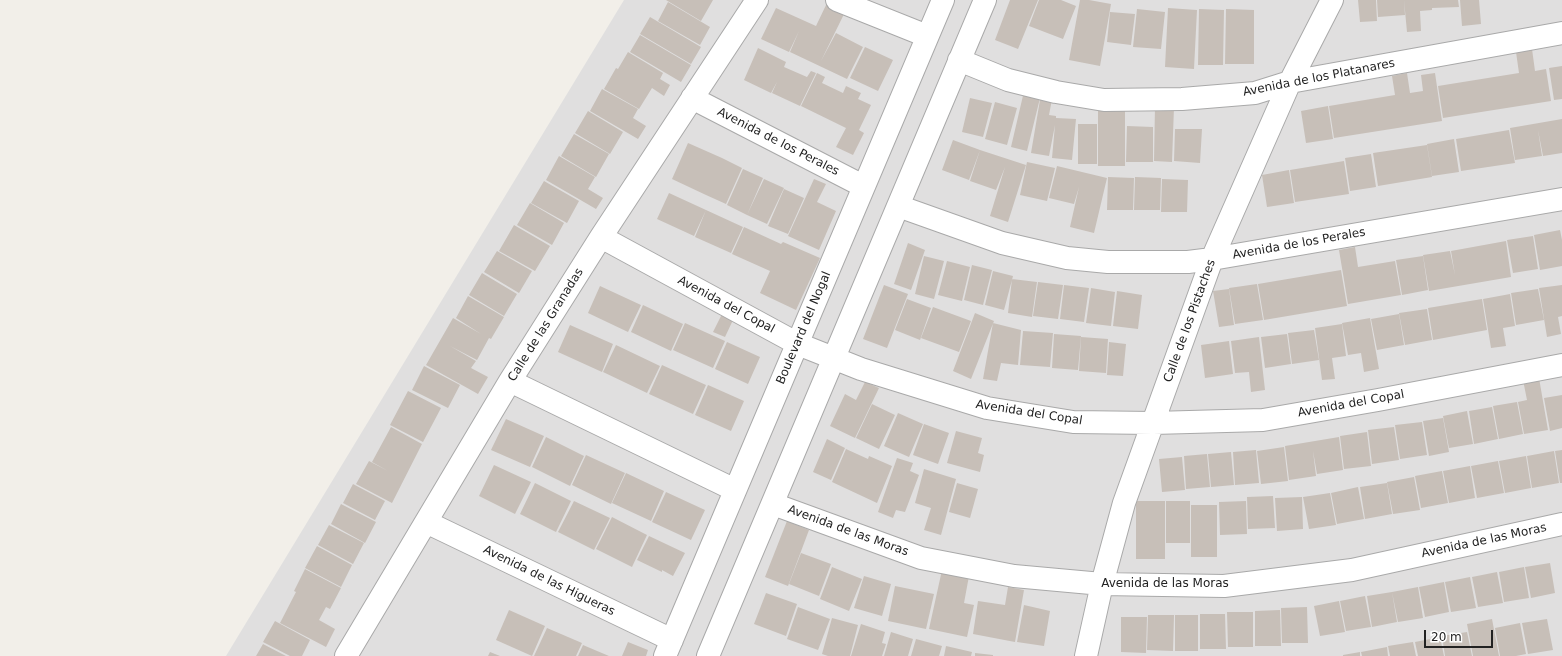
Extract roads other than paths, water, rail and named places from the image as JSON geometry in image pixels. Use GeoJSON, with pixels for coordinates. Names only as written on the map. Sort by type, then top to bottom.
{"type":"FeatureCollection","features":[{"type":"Feature","properties":{"kind":"street","name":"Calle de las Granadas"},"geometry":{"type":"LineString","coordinates":[[346,656],[510,381],[601,237],[756,0]]}},
{"type":"Feature","properties":{"kind":"street"},"geometry":{"type":"LineString","coordinates":[[837,0],[927,36]]}},
{"type":"Feature","properties":{"kind":"street","name":"Boulevard del Nogal"},"geometry":{"type":"LineString","coordinates":[[668,648],[943,0]]}},
{"type":"Feature","properties":{"kind":"street"},"geometry":{"type":"LineString","coordinates":[[708,656],[985,0]]}},
{"type":"Feature","properties":{"kind":"street","name":"Calle de los Pistaches"},"geometry":{"type":"LineString","coordinates":[[1086,656],[1102,584],[1124,503],[1212,259],[1290,82],[1332,0]]}},
{"type":"Feature","properties":{"kind":"street","name":"Avenida de los Platanares"},"geometry":{"type":"LineString","coordinates":[[959,60],[1008,80],[1056,92],[1104,100],[1182,100],[1255,93],[1290,82],[1562,33]]}},
{"type":"Feature","properties":{"kind":"street","name":"Avenida de los Perales"},"geometry":{"type":"LineString","coordinates":[[692,98],[863,186]]}},
{"type":"Feature","properties":{"kind":"street","name":"Avenida de los Perales"},"geometry":{"type":"LineString","coordinates":[[898,206],[1002,243],[1067,258],[1108,262],[1188,262],[1562,199]]}},
{"type":"Feature","properties":{"kind":"street","name":"Avenida del Copal"},"geometry":{"type":"LineString","coordinates":[[601,237],[798,344],[861,369],[987,408],[1073,422],[1152,423],[1263,420],[1378,400],[1562,364]]}},
{"type":"Feature","properties":{"kind":"street"},"geometry":{"type":"LineString","coordinates":[[510,381],[735,490]]}},
{"type":"Feature","properties":{"kind":"street","name":"Avenida de las Moras"},"geometry":{"type":"LineString","coordinates":[[773,504],[921,558],[1014,576],[1102,584],[1224,586],[1352,570],[1562,524]]}},
{"type":"Feature","properties":{"kind":"street","name":"Avenida de las Higueras"},"geometry":{"type":"LineString","coordinates":[[426,522],[668,648]]}}]}
